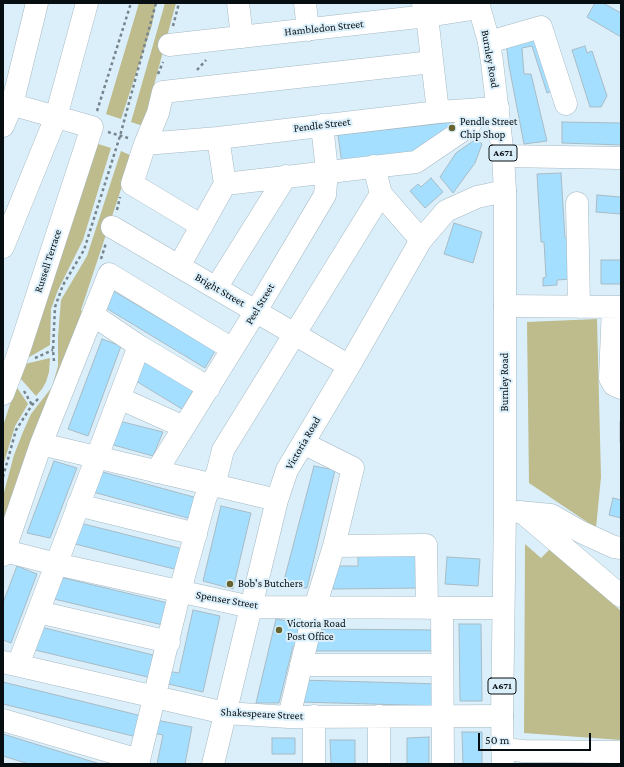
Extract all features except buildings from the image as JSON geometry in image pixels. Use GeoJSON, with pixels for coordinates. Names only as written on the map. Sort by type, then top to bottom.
{"type":"FeatureCollection","features":[{"type":"Feature","properties":{"kind":"street"},"geometry":{"type":"LineString","coordinates":[[3,126],[7,104],[38,3]]}},
{"type":"Feature","properties":{"kind":"street"},"geometry":{"type":"LineString","coordinates":[[3,247],[56,117],[87,3]]}},
{"type":"Feature","properties":{"kind":"street"},"geometry":{"type":"LineString","coordinates":[[233,38],[238,3]]}},
{"type":"Feature","properties":{"kind":"street"},"geometry":{"type":"LineString","coordinates":[[305,3],[308,30]]}},
{"type":"Feature","properties":{"kind":"street","name":"Hambledon Street"},"geometry":{"type":"LineString","coordinates":[[169,45],[308,30],[425,10],[479,5]]}},
{"type":"Feature","properties":{"kind":"street","name":"Burnley Road"},"geometry":{"type":"LineString","coordinates":[[479,5],[489,42],[489,109],[503,156],[505,191],[505,306],[514,511],[503,608],[503,757]]}},
{"type":"Feature","properties":{"kind":"street"},"geometry":{"type":"LineString","coordinates":[[425,10],[438,112]]}},
{"type":"Feature","properties":{"kind":"street"},"geometry":{"type":"LineString","coordinates":[[489,42],[541,27],[566,104]]}},
{"type":"Feature","properties":{"kind":"street"},"geometry":{"type":"LineString","coordinates":[[202,226],[132,184],[145,144],[158,113],[163,92],[432,62]]}},
{"type":"Feature","properties":{"kind":"street"},"geometry":{"type":"LineString","coordinates":[[7,104],[92,127]]}},
{"type":"Feature","properties":{"kind":"street"},"geometry":{"type":"LineString","coordinates":[[225,184],[327,171],[416,162],[469,126],[489,109]]}},
{"type":"Feature","properties":{"kind":"street","name":"Pendle Street"},"geometry":{"type":"LineString","coordinates":[[145,144],[218,138],[438,112],[489,109]]}},
{"type":"Feature","properties":{"kind":"street","name":"Peel Street"},"geometry":{"type":"LineString","coordinates":[[156,472],[209,388],[326,195],[327,171],[322,125]]}},
{"type":"Feature","properties":{"kind":"street","name":"Russell Terrace"},"geometry":{"type":"LineString","coordinates":[[3,394],[8,368],[92,127]]}},
{"type":"Feature","properties":{"kind":"street"},"geometry":{"type":"LineString","coordinates":[[179,266],[225,184],[218,138]]}},
{"type":"Feature","properties":{"kind":"street"},"geometry":{"type":"LineString","coordinates":[[503,156],[621,158]]}},
{"type":"Feature","properties":{"kind":"street"},"geometry":{"type":"LineString","coordinates":[[374,166],[381,194],[421,240]]}},
{"type":"Feature","properties":{"kind":"street"},"geometry":{"type":"LineString","coordinates":[[216,288],[286,176]]}},
{"type":"Feature","properties":{"kind":"street","name":"Victoria Road"},"geometry":{"type":"LineString","coordinates":[[213,764],[277,500],[287,470],[349,366],[421,240],[446,211],[477,197],[505,191]]}},
{"type":"Feature","properties":{"kind":"street"},"geometry":{"type":"LineString","coordinates":[[3,720],[139,762],[180,591],[205,499],[217,474],[223,450],[381,194]]}},
{"type":"Feature","properties":{"kind":"street"},"geometry":{"type":"LineString","coordinates":[[577,203],[579,307]]}},
{"type":"Feature","properties":{"kind":"street","name":"Bright Street"},"geometry":{"type":"LineString","coordinates":[[112,227],[349,366]]}},
{"type":"Feature","properties":{"kind":"street"},"geometry":{"type":"LineString","coordinates":[[4,553],[41,444],[109,274],[232,349]]}},
{"type":"Feature","properties":{"kind":"street"},"geometry":{"type":"LineString","coordinates":[[505,306],[617,307],[610,378],[614,385],[621,388]]}},
{"type":"Feature","properties":{"kind":"street"},"geometry":{"type":"LineString","coordinates":[[93,315],[139,346],[209,388]]}},
{"type":"Feature","properties":{"kind":"street"},"geometry":{"type":"LineString","coordinates":[[10,663],[38,612],[139,346]]}},
{"type":"Feature","properties":{"kind":"street"},"geometry":{"type":"LineString","coordinates":[[119,398],[184,427]]}},
{"type":"Feature","properties":{"kind":"street"},"geometry":{"type":"LineString","coordinates":[[289,717],[315,607],[334,546],[353,468],[303,443]]}},
{"type":"Feature","properties":{"kind":"street"},"geometry":{"type":"LineString","coordinates":[[41,444],[277,500]]}},
{"type":"Feature","properties":{"kind":"street"},"geometry":{"type":"LineString","coordinates":[[78,505],[196,534]]}},
{"type":"Feature","properties":{"kind":"street"},"geometry":{"type":"LineString","coordinates":[[514,511],[551,514],[581,532],[614,547],[621,548]]}},
{"type":"Feature","properties":{"kind":"street"},"geometry":{"type":"LineString","coordinates":[[514,511],[621,596]]}},
{"type":"Feature","properties":{"kind":"street"},"geometry":{"type":"LineString","coordinates":[[334,546],[426,545],[442,665],[443,764]]}},
{"type":"Feature","properties":{"kind":"street","name":"Spenser Street"},"geometry":{"type":"LineString","coordinates":[[4,553],[251,607],[503,608]]}},
{"type":"Feature","properties":{"kind":"street"},"geometry":{"type":"LineString","coordinates":[[38,612],[168,642]]}},
{"type":"Feature","properties":{"kind":"street","name":"Shakespeare Street"},"geometry":{"type":"LineString","coordinates":[[10,663],[155,698],[225,713],[289,717],[502,716]]}},
{"type":"Feature","properties":{"kind":"street"},"geometry":{"type":"LineString","coordinates":[[301,665],[442,665]]}},
{"type":"Feature","properties":{"kind":"street"},"geometry":{"type":"LineString","coordinates":[[314,716],[314,764]]}},
{"type":"Feature","properties":{"kind":"street"},"geometry":{"type":"LineString","coordinates":[[379,716],[379,764]]}},
{"type":"Feature","properties":{"kind":"street"},"geometry":{"type":"LineString","coordinates":[[503,757],[524,751],[621,752]]}},
{"type":"Feature","properties":{"kind":"path"},"geometry":{"type":"LineString","coordinates":[[131,3],[92,127],[145,144]]}},
{"type":"Feature","properties":{"kind":"path"},"geometry":{"type":"LineString","coordinates":[[54,365],[53,350],[55,307],[63,285],[84,250],[120,136],[156,3]]}},
{"type":"Feature","properties":{"kind":"path"},"geometry":{"type":"LineString","coordinates":[[169,45],[179,3]]}},
{"type":"Feature","properties":{"kind":"path"},"geometry":{"type":"LineString","coordinates":[[178,91],[233,38]]}},
{"type":"Feature","properties":{"kind":"path"},"geometry":{"type":"LineString","coordinates":[[3,477],[16,430],[32,405],[43,394]]}},
{"type":"Feature","properties":{"kind":"shaded area"},"geometry":{"type":"Polygon","coordinates":[[[139,3],[156,3],[152,25],[121,119],[106,114],[139,3]]]}},
{"type":"Feature","properties":{"kind":"shaded area"},"geometry":{"type":"Polygon","coordinates":[[[165,3],[176,3],[143,126],[131,122],[165,3]]]}},
{"type":"Feature","properties":{"kind":"shaded area"},"geometry":{"type":"Polygon","coordinates":[[[95,143],[111,148],[83,240],[58,290],[51,309],[50,345],[26,359],[95,143]]]}},
{"type":"Feature","properties":{"kind":"shaded area"},"geometry":{"type":"Polygon","coordinates":[[[121,151],[132,156],[81,310],[86,316],[3,543],[3,496],[14,455],[31,414],[52,387],[58,366],[58,336],[61,300],[87,256],[121,151]]]}},
{"type":"Feature","properties":{"kind":"shaded area"},"geometry":{"type":"Polygon","coordinates":[[[597,319],[601,477],[596,528],[529,483],[527,322],[597,319]]]}},
{"type":"Feature","properties":{"kind":"shaded area"},"geometry":{"type":"Polygon","coordinates":[[[50,358],[49,372],[46,382],[36,396],[20,378],[25,364],[50,358]]]}},
{"type":"Feature","properties":{"kind":"shaded area"},"geometry":{"type":"Polygon","coordinates":[[[16,386],[28,404],[15,426],[3,466],[3,426],[16,386]]]}},
{"type":"Feature","properties":{"kind":"shaded area"},"geometry":{"type":"Polygon","coordinates":[[[525,544],[541,558],[550,549],[621,611],[621,740],[524,733],[525,544]]]}},
{"type":"Feature","properties":{"kind":"place","name":"Pendle Street Chip Shop"},"geometry":{"type":"Point","coordinates":[452,128]}},
{"type":"Feature","properties":{"kind":"place","name":"Bob's Butchers"},"geometry":{"type":"Point","coordinates":[230,584]}},
{"type":"Feature","properties":{"kind":"place","name":"Victoria Road Post Office"},"geometry":{"type":"Point","coordinates":[279,630]}}]}
